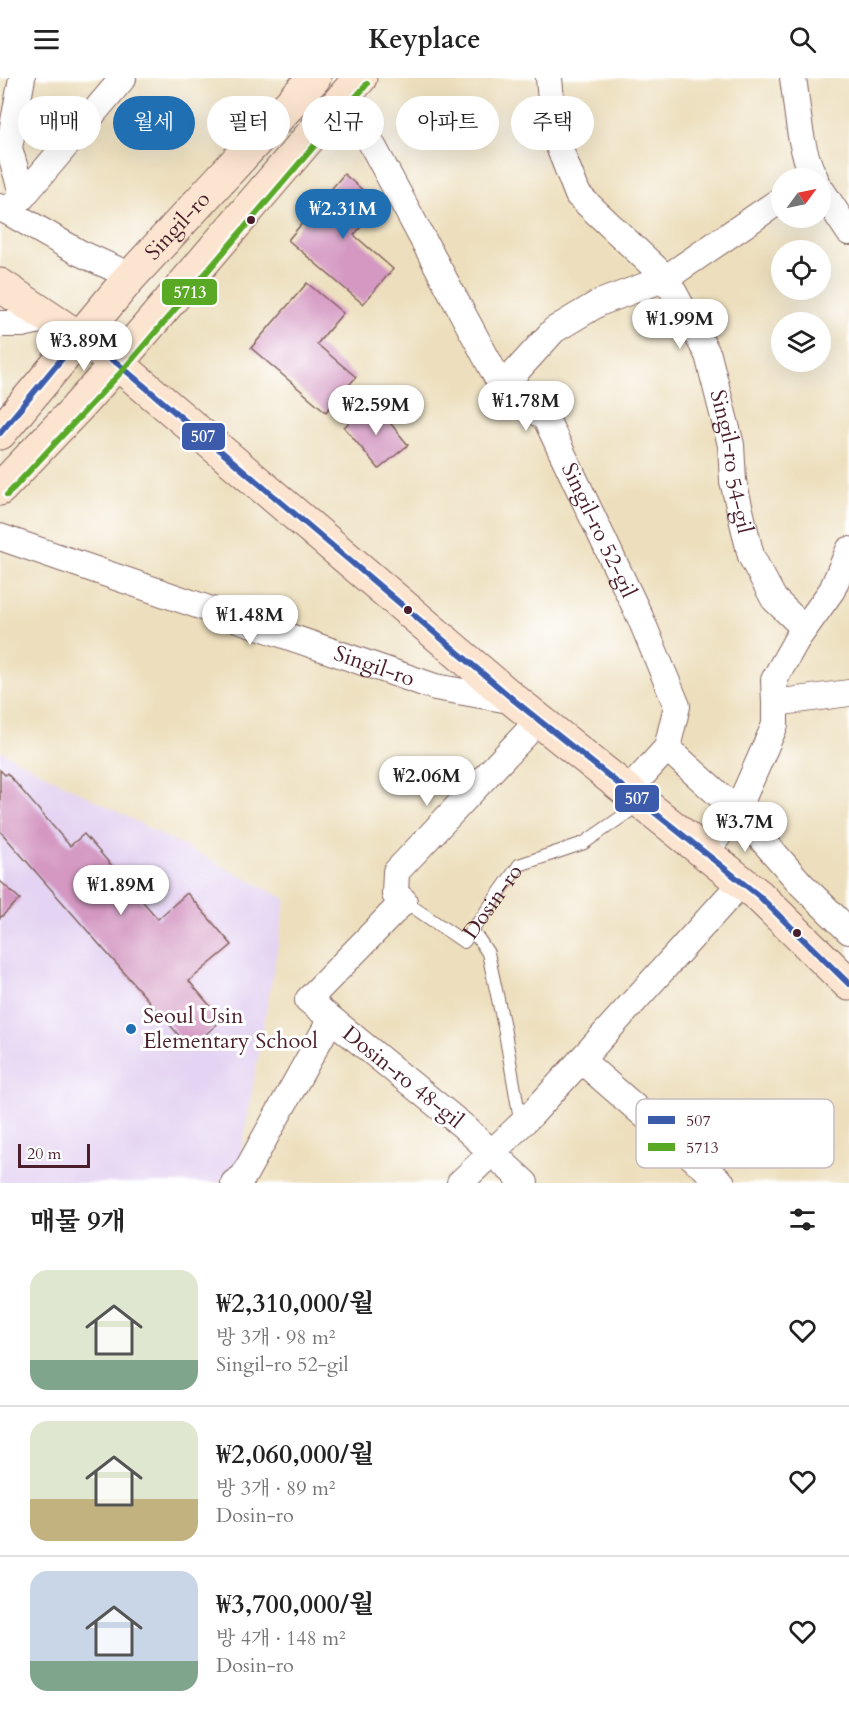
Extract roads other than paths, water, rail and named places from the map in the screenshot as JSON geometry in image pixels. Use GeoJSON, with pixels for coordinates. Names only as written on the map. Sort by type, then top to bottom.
{"type":"FeatureCollection","features":[{"type":"Feature","properties":{"kind":"main road","name":"Singil-ro"},"geometry":{"type":"LineString","coordinates":[[0,433],[131,276],[314,78]]}},
{"type":"Feature","properties":{"kind":"main road","name":"Singil-ro"},"geometry":{"type":"LineString","coordinates":[[0,489],[117,363],[352,86]]}},
{"type":"Feature","properties":{"kind":"main road"},"geometry":{"type":"LineString","coordinates":[[0,285],[117,363],[527,710],[759,896],[849,984]]}},
{"type":"Feature","properties":{"kind":"street"},"geometry":{"type":"LineString","coordinates":[[10,205],[9,148],[22,78]]}},
{"type":"Feature","properties":{"kind":"street"},"geometry":{"type":"LineString","coordinates":[[10,205],[123,78]]}},
{"type":"Feature","properties":{"kind":"street","name":"Singil-ro 54-gil"},"geometry":{"type":"LineString","coordinates":[[549,78],[554,134],[578,195],[666,278],[708,356],[731,445],[733,481],[751,556],[774,599],[804,628]]}},
{"type":"Feature","properties":{"kind":"street"},"geometry":{"type":"LineString","coordinates":[[793,78],[803,140],[811,168]]}},
{"type":"Feature","properties":{"kind":"street","name":"Singil-ro 52-gil"},"geometry":{"type":"LineString","coordinates":[[352,86],[502,387],[546,420],[640,617],[677,706],[666,748],[635,797]]}},
{"type":"Feature","properties":{"kind":"street"},"geometry":{"type":"LineString","coordinates":[[831,204],[849,232]]}},
{"type":"Feature","properties":{"kind":"street"},"geometry":{"type":"LineString","coordinates":[[10,205],[78,252],[131,276]]}},
{"type":"Feature","properties":{"kind":"street"},"geometry":{"type":"LineString","coordinates":[[502,387],[554,330],[599,303],[666,278],[771,206]]}},
{"type":"Feature","properties":{"kind":"street"},"geometry":{"type":"LineString","coordinates":[[0,324],[22,324],[49,318]]}},
{"type":"Feature","properties":{"kind":"street","name":"Singil-ro"},"geometry":{"type":"LineString","coordinates":[[0,537],[435,687],[527,710]]}},
{"type":"Feature","properties":{"kind":"street"},"geometry":{"type":"LineString","coordinates":[[705,853],[737,811],[774,725],[774,680],[804,628],[832,591],[849,550]]}},
{"type":"Feature","properties":{"kind":"street"},"geometry":{"type":"LineString","coordinates":[[774,703],[849,693]]}},
{"type":"Feature","properties":{"kind":"street"},"geometry":{"type":"LineString","coordinates":[[404,901],[395,894],[396,872],[527,710]]}},
{"type":"Feature","properties":{"kind":"street"},"geometry":{"type":"LineString","coordinates":[[666,748],[737,811],[802,885],[849,931]]}},
{"type":"Feature","properties":{"kind":"street"},"geometry":{"type":"LineString","coordinates":[[460,1183],[521,1125],[742,882]]}},
{"type":"Feature","properties":{"kind":"street","name":"Dosin-ro 48-gil"},"geometry":{"type":"LineString","coordinates":[[404,901],[308,1000],[463,1126],[525,1183]]}},
{"type":"Feature","properties":{"kind":"street"},"geometry":{"type":"LineString","coordinates":[[243,1181],[331,1019]]}},
{"type":"Feature","properties":{"kind":"street"},"geometry":{"type":"LineString","coordinates":[[581,1060],[636,1108]]}},
{"type":"Feature","properties":{"kind":"street"},"geometry":{"type":"LineString","coordinates":[[705,1168],[722,1183]]}},
{"type":"Feature","properties":{"kind":"lane","name":"Dosin-ro"},"geometry":{"type":"LineString","coordinates":[[404,901],[464,942],[519,865],[584,843],[635,797]]}},
{"type":"Feature","properties":{"kind":"lane"},"geometry":{"type":"LineString","coordinates":[[470,933],[478,938],[488,953],[521,1125]]}},
{"type":"Feature","properties":{"kind":"place","name":"Seoul Usin Elementary School"},"geometry":{"type":"Point","coordinates":[131,1029]}}]}
